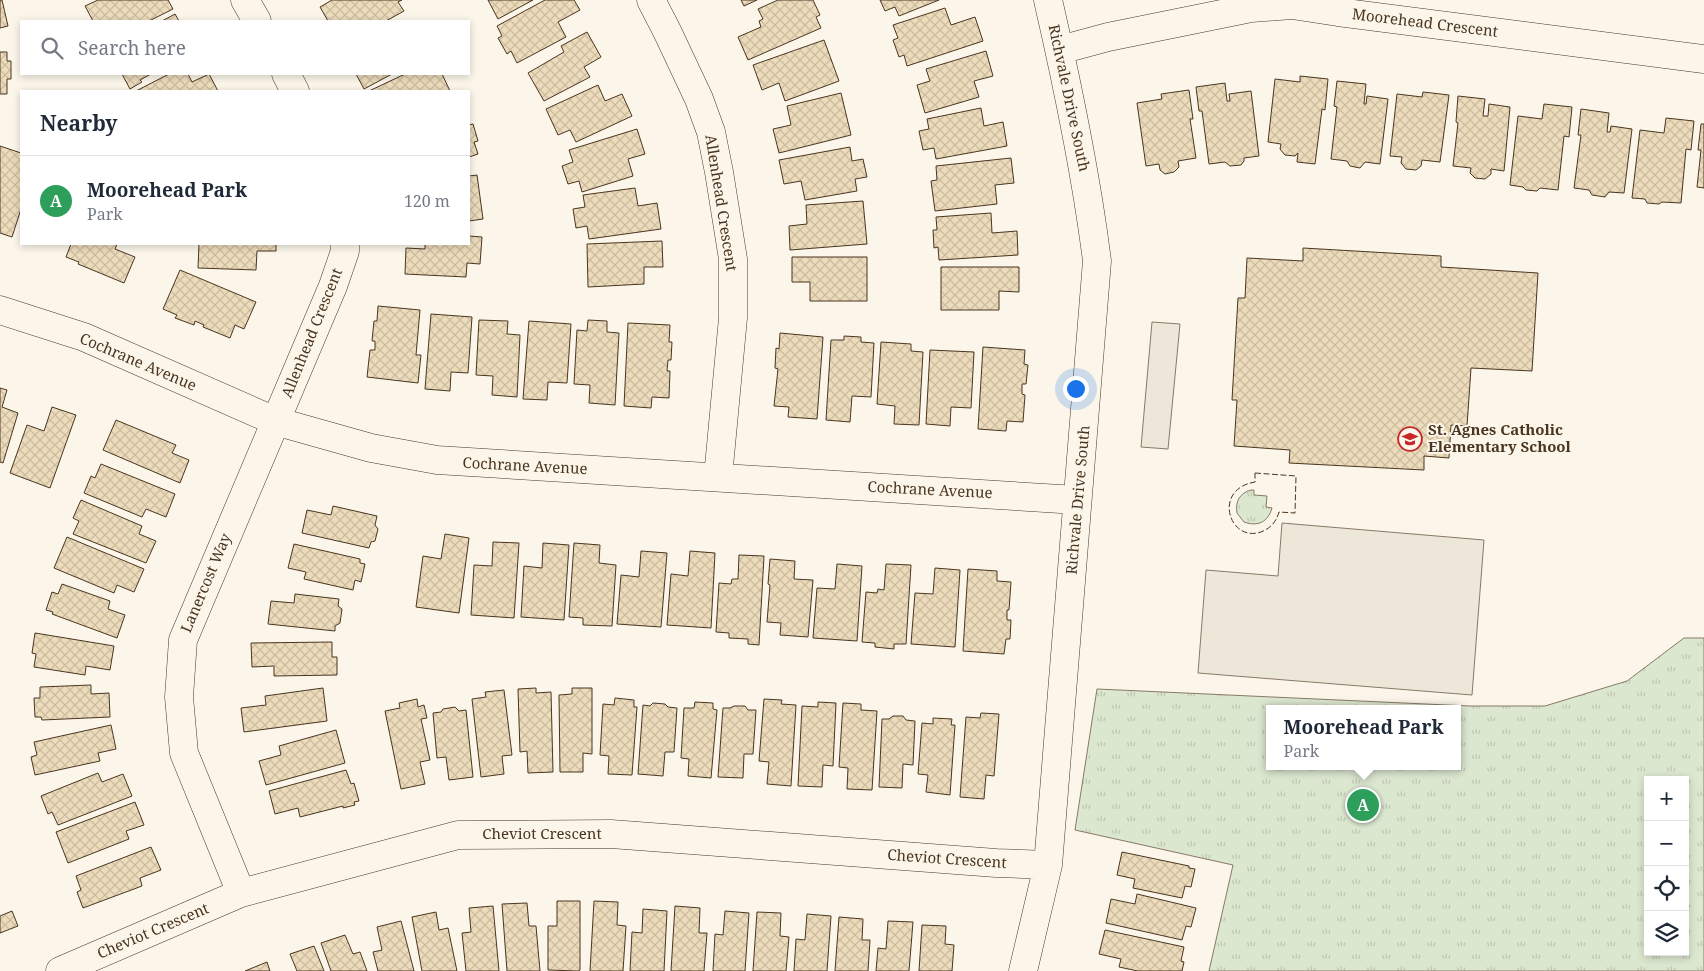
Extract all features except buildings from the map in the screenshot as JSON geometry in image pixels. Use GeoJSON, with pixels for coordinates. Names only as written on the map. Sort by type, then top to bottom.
{"type":"FeatureCollection","features":[{"type":"Feature","properties":{"kind":"street"},"geometry":{"type":"LineString","coordinates":[[245,0],[256,20]]}},
{"type":"Feature","properties":{"kind":"street","name":"Allenhead Crescent"},"geometry":{"type":"LineString","coordinates":[[651,0],[695,91],[711,132],[733,259],[733,318],[718,477]]}},
{"type":"Feature","properties":{"kind":"street","name":"Richvale Drive South"},"geometry":{"type":"LineString","coordinates":[[1023,971],[1048,865],[1097,261],[1090,199],[1048,0]]}},
{"type":"Feature","properties":{"kind":"street","name":"Moorehead Crescent"},"geometry":{"type":"LineString","coordinates":[[1060,50],[1108,37],[1251,8],[1292,5],[1704,59]]}},
{"type":"Feature","properties":{"kind":"street"},"geometry":{"type":"LineString","coordinates":[[287,75],[294,90]]}},
{"type":"Feature","properties":{"kind":"street","name":"Allenhead Crescent"},"geometry":{"type":"LineString","coordinates":[[275,422],[333,286],[345,251],[345,245]]}},
{"type":"Feature","properties":{"kind":"street","name":"Cochrane Avenue"},"geometry":{"type":"LineString","coordinates":[[0,310],[84,338],[275,422],[371,448],[437,460],[1077,500]]}},
{"type":"Feature","properties":{"kind":"street","name":"Lanercost Way"},"geometry":{"type":"LineString","coordinates":[[241,893],[184,754],[179,697],[183,640],[275,422]]}},
{"type":"Feature","properties":{"kind":"street","name":"Cheviot Crescent"},"geometry":{"type":"LineString","coordinates":[[60,971],[241,893],[458,835],[611,834],[996,863],[1048,865]]}},
{"type":"Feature","properties":{"kind":"green space"},"geometry":{"type":"Polygon","coordinates":[[[1254,490],[1254,495],[1267,496],[1266,507],[1272,508],[1265,520],[1254,524],[1244,522],[1237,513],[1239,498],[1254,490]]]}},
{"type":"Feature","properties":{"kind":"green space"},"geometry":{"type":"Polygon","coordinates":[[[1684,638],[1704,638],[1704,971],[1209,971],[1233,865],[1075,830],[1097,689],[1447,705],[1266,705],[1266,770],[1461,770],[1461,706],[1545,706],[1627,681],[1684,638]]]}},
{"type":"Feature","properties":{"kind":"shaded area"},"geometry":{"type":"Polygon","coordinates":[[[1152,322],[1180,324],[1168,449],[1141,447],[1152,322]]]}},
{"type":"Feature","properties":{"kind":"shaded area"},"geometry":{"type":"Polygon","coordinates":[[[1282,523],[1484,540],[1472,695],[1198,673],[1206,570],[1278,576],[1282,523]]]}},
{"type":"Feature","properties":{"kind":"fence"},"geometry":{"type":"LineString","coordinates":[[1255,473],[1296,476],[1295,513],[1279,512],[1275,522],[1268,529],[1250,533],[1241,530],[1234,523],[1230,514],[1230,504],[1233,494],[1242,487],[1255,482],[1255,473]]}},
{"type":"Feature","properties":{"kind":"place","name":"St. Agnes Catholic Elementary School"},"geometry":{"type":"Point","coordinates":[1410,439]}},
{"type":"Feature","properties":{"kind":"place","name":"Moorehead Park"},"geometry":{"type":"Point","coordinates":[1363,805]}}]}
